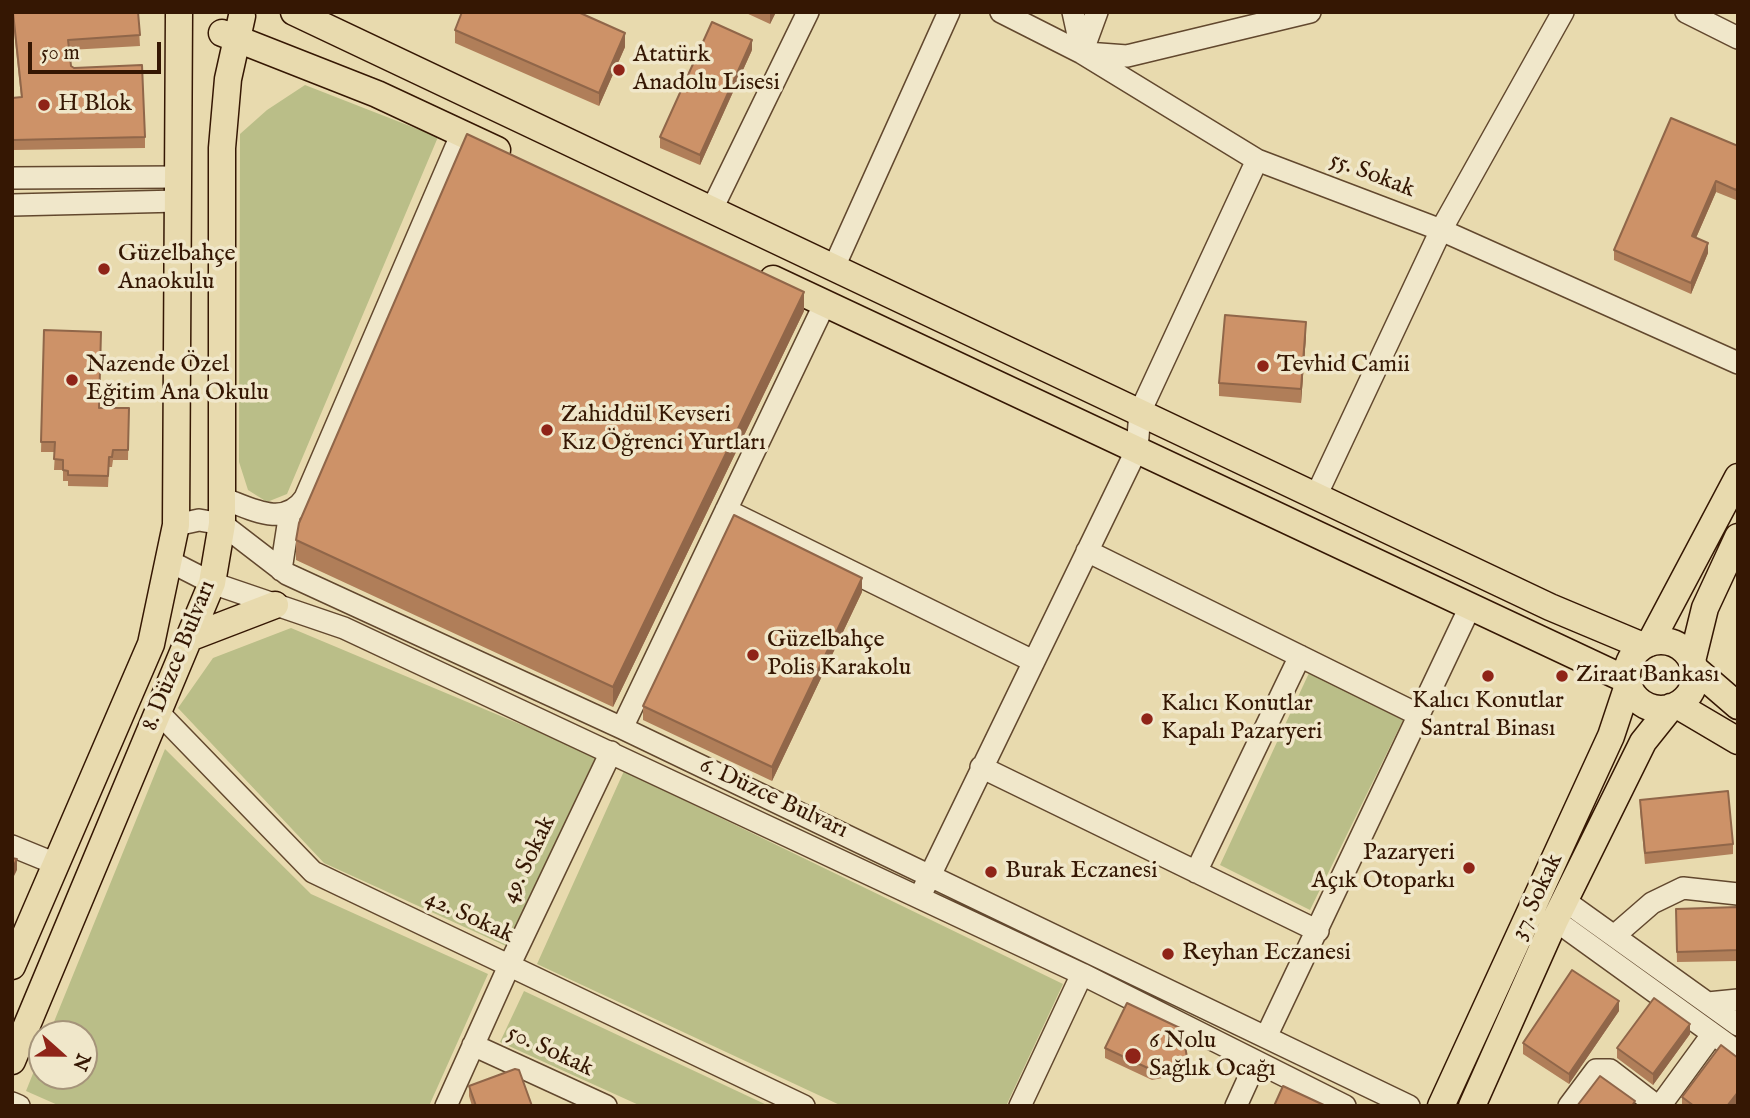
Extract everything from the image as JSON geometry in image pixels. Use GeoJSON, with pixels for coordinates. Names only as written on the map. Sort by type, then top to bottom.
{"type":"FeatureCollection","features":[{"type":"Feature","properties":{"kind":"main road"},"geometry":{"type":"LineString","coordinates":[[179,12],[192,29],[201,33],[236,26],[524,163]]}},
{"type":"Feature","properties":{"kind":"main road","name":"8. Düzce Bulvarı"},"geometry":{"type":"LineString","coordinates":[[13,962],[151,644],[176,526],[179,12]]}},
{"type":"Feature","properties":{"kind":"main road"},"geometry":{"type":"LineString","coordinates":[[293,12],[1550,607],[1646,644],[1660,641],[1679,646],[1693,664],[1738,706]]}},
{"type":"Feature","properties":{"kind":"main road","name":"8. Düzce Bulvarı"},"geometry":{"type":"LineString","coordinates":[[12,1061],[212,583],[222,524],[222,148],[236,26]]}},
{"type":"Feature","properties":{"kind":"main road"},"geometry":{"type":"LineString","coordinates":[[750,268],[1628,683],[1640,702],[1660,709],[1674,706],[1738,741]]}},
{"type":"Feature","properties":{"kind":"main road"},"geometry":{"type":"LineString","coordinates":[[1628,683],[1628,664],[1646,644],[1738,477]]}},
{"type":"Feature","properties":{"kind":"main road"},"geometry":{"type":"LineString","coordinates":[[1472,1106],[1560,911],[1643,742],[1691,689],[1693,664],[1705,608],[1730,570],[1738,537]]}},
{"type":"Feature","properties":{"kind":"main road"},"geometry":{"type":"LineString","coordinates":[[189,638],[275,605]]}},
{"type":"Feature","properties":{"kind":"main road","name":"37. Sokak"},"geometry":{"type":"LineString","coordinates":[[1441,1106],[1612,736],[1628,683]]}},
{"type":"Feature","properties":{"kind":"main road"},"geometry":{"type":"LineString","coordinates":[[1584,795],[1611,807]]}},
{"type":"Feature","properties":{"kind":"main road"},"geometry":{"type":"LineString","coordinates":[[1497,984],[1522,995]]}},
{"type":"Feature","properties":{"kind":"street"},"geometry":{"type":"LineString","coordinates":[[712,209],[808,12]]}},
{"type":"Feature","properties":{"kind":"street"},"geometry":{"type":"LineString","coordinates":[[834,267],[949,12]]}},
{"type":"Feature","properties":{"kind":"street","name":"55. Sokak"},"geometry":{"type":"LineString","coordinates":[[1001,12],[1082,53],[1256,160],[1441,230],[1738,363]]}},
{"type":"Feature","properties":{"kind":"street"},"geometry":{"type":"LineString","coordinates":[[1073,12],[1082,53]]}},
{"type":"Feature","properties":{"kind":"street"},"geometry":{"type":"LineString","coordinates":[[1082,53],[1097,12]]}},
{"type":"Feature","properties":{"kind":"street"},"geometry":{"type":"LineString","coordinates":[[1082,53],[1127,56],[1310,12]]}},
{"type":"Feature","properties":{"kind":"street"},"geometry":{"type":"LineString","coordinates":[[1316,496],[1441,230],[1563,12]]}},
{"type":"Feature","properties":{"kind":"street"},"geometry":{"type":"LineString","coordinates":[[1686,12],[1738,38]]}},
{"type":"Feature","properties":{"kind":"street"},"geometry":{"type":"LineString","coordinates":[[281,570],[290,512],[305,498],[462,133]]}},
{"type":"Feature","properties":{"kind":"street"},"geometry":{"type":"LineString","coordinates":[[920,897],[1137,449],[1140,412],[1256,160]]}},
{"type":"Feature","properties":{"kind":"street"},"geometry":{"type":"LineString","coordinates":[[12,178],[179,189]]}},
{"type":"Feature","properties":{"kind":"street"},"geometry":{"type":"LineString","coordinates":[[12,205],[179,189]]}},
{"type":"Feature","properties":{"kind":"street"},"geometry":{"type":"LineString","coordinates":[[622,728],[825,303]]}},
{"type":"Feature","properties":{"kind":"street"},"geometry":{"type":"LineString","coordinates":[[222,498],[265,514],[290,512]]}},
{"type":"Feature","properties":{"kind":"street"},"geometry":{"type":"LineString","coordinates":[[726,510],[1033,661]]}},
{"type":"Feature","properties":{"kind":"street"},"geometry":{"type":"LineString","coordinates":[[176,526],[199,520],[222,524]]}},
{"type":"Feature","properties":{"kind":"street","name":"6. Düzce Bulvarı"},"geometry":{"type":"LineString","coordinates":[[222,524],[281,570],[622,728],[1409,1106]]}},
{"type":"Feature","properties":{"kind":"street"},"geometry":{"type":"LineString","coordinates":[[1087,551],[1419,715]]}},
{"type":"Feature","properties":{"kind":"street","name":"6. Düzce Bulvarı"},"geometry":{"type":"LineString","coordinates":[[169,561],[212,583],[344,628],[1082,974],[1345,1106]]}},
{"type":"Feature","properties":{"kind":"street"},"geometry":{"type":"LineString","coordinates":[[1266,1037],[1470,607]]}},
{"type":"Feature","properties":{"kind":"street"},"geometry":{"type":"LineString","coordinates":[[1196,872],[1300,656]]}},
{"type":"Feature","properties":{"kind":"street","name":"42. Sokak"},"geometry":{"type":"LineString","coordinates":[[158,712],[313,872],[804,1106]]}},
{"type":"Feature","properties":{"kind":"street","name":"49. Sokak"},"geometry":{"type":"LineString","coordinates":[[446,1106],[611,752]]}},
{"type":"Feature","properties":{"kind":"street"},"geometry":{"type":"LineString","coordinates":[[981,767],[1318,931]]}},
{"type":"Feature","properties":{"kind":"street"},"geometry":{"type":"LineString","coordinates":[[12,845],[56,864]]}},
{"type":"Feature","properties":{"kind":"street"},"geometry":{"type":"LineString","coordinates":[[1614,936],[1652,903],[1683,888],[1738,894]]}},
{"type":"Feature","properties":{"kind":"street"},"geometry":{"type":"LineString","coordinates":[[1560,911],[1614,936],[1738,1025]]}},
{"type":"Feature","properties":{"kind":"street"},"geometry":{"type":"LineString","coordinates":[[1560,911],[1738,1052]]}},
{"type":"Feature","properties":{"kind":"street"},"geometry":{"type":"LineString","coordinates":[[1020,1106],[1082,974]]}},
{"type":"Feature","properties":{"kind":"street"},"geometry":{"type":"LineString","coordinates":[[1707,1003],[1738,1000]]}},
{"type":"Feature","properties":{"kind":"street"},"geometry":{"type":"LineString","coordinates":[[1569,1106],[1595,1070],[1601,1068],[1610,1070],[1658,1106],[1706,1043]]}},
{"type":"Feature","properties":{"kind":"street","name":"50. Sokak"},"geometry":{"type":"LineString","coordinates":[[473,1045],[606,1106]]}},
{"type":"Feature","properties":{"kind":"street"},"geometry":{"type":"LineString","coordinates":[[1236,1106],[1256,1062]]}},
{"type":"Feature","properties":{"kind":"street"},"geometry":{"type":"LineString","coordinates":[[12,1103],[19,1106]]}},
{"type":"Feature","properties":{"kind":"green space"},"geometry":{"type":"Polygon","coordinates":[[[305,85],[438,137],[287,494],[267,502],[248,490],[239,462],[240,134],[267,110],[305,85]]]}},
{"type":"Feature","properties":{"kind":"green space"},"geometry":{"type":"Polygon","coordinates":[[[291,628],[596,756],[506,946],[324,863],[178,708],[213,658],[291,628]]]}},
{"type":"Feature","properties":{"kind":"green space"},"geometry":{"type":"Polygon","coordinates":[[[1309,673],[1403,720],[1310,910],[1220,865],[1309,673]]]}},
{"type":"Feature","properties":{"kind":"green space"},"geometry":{"type":"Polygon","coordinates":[[[165,749],[311,894],[488,974],[429,1106],[60,1106],[26,1091],[28,1086],[28,1090],[98,1090],[98,1020],[55,1020],[165,749]]]}},
{"type":"Feature","properties":{"kind":"green space"},"geometry":{"type":"Polygon","coordinates":[[[624,771],[1063,984],[1006,1106],[842,1106],[537,964],[624,771]]]}},
{"type":"Feature","properties":{"kind":"green space"},"geometry":{"type":"Polygon","coordinates":[[[524,991],[769,1106],[641,1106],[500,1042],[524,991]]]}},
{"type":"Feature","properties":{"kind":"building"},"geometry":{"type":"Polygon","coordinates":[[[13,12],[138,12],[140,35],[68,40],[71,66],[74,68],[142,65],[145,137],[13,140],[12,98],[22,97],[13,12]]]}},
{"type":"Feature","properties":{"kind":"building","name":"Atatürk Anadolu Lisesi"},"geometry":{"type":"Polygon","coordinates":[[[462,12],[578,12],[625,33],[599,93],[455,30],[462,12]]]}},
{"type":"Feature","properties":{"kind":"building"},"geometry":{"type":"Polygon","coordinates":[[[712,22],[752,40],[700,155],[660,137],[712,22]]]}},
{"type":"Feature","properties":{"kind":"building"},"geometry":{"type":"Polygon","coordinates":[[[1671,118],[1738,146],[1736,190],[1716,181],[1692,236],[1708,243],[1691,283],[1614,250],[1671,118]]]}},
{"type":"Feature","properties":{"kind":"building","name":"Zahiddül Kevseri Kız Öğrenci Yurtları"},"geometry":{"type":"Polygon","coordinates":[[[467,134],[804,292],[613,687],[296,540],[299,523],[467,134]]]}},
{"type":"Feature","properties":{"kind":"building","name":"Tevhid Camii"},"geometry":{"type":"Polygon","coordinates":[[[1225,315],[1306,322],[1301,389],[1219,383],[1225,315]]]}},
{"type":"Feature","properties":{"kind":"building","name":"Nazende Özel Eğitim Ana Okulu"},"geometry":{"type":"Polygon","coordinates":[[[44,330],[101,332],[99,408],[129,408],[128,450],[113,450],[112,457],[109,457],[108,476],[68,475],[68,471],[63,470],[63,460],[54,459],[55,442],[41,442],[44,330]]]}},
{"type":"Feature","properties":{"kind":"building","name":"Güzelbahçe Polis Karakolu"},"geometry":{"type":"Polygon","coordinates":[[[734,515],[862,578],[772,767],[643,706],[734,515]]]}},
{"type":"Feature","properties":{"kind":"building"},"geometry":{"type":"Polygon","coordinates":[[[1728,791],[1733,844],[1645,853],[1640,800],[1728,791]]]}},
{"type":"Feature","properties":{"kind":"building"},"geometry":{"type":"Polygon","coordinates":[[[1738,907],[1738,950],[1677,952],[1676,909],[1738,907]]]}},
{"type":"Feature","properties":{"kind":"building"},"geometry":{"type":"Polygon","coordinates":[[[1572,970],[1619,1001],[1569,1074],[1523,1043],[1572,970]]]}},
{"type":"Feature","properties":{"kind":"building"},"geometry":{"type":"Polygon","coordinates":[[[1654,998],[1690,1024],[1653,1074],[1617,1048],[1654,998]]]}},
{"type":"Feature","properties":{"kind":"building"},"geometry":{"type":"Polygon","coordinates":[[[1127,1003],[1182,1029],[1188,1063],[1152,1070],[1105,1048],[1127,1003]]]}},
{"type":"Feature","properties":{"kind":"building"},"geometry":{"type":"Polygon","coordinates":[[[1721,1045],[1738,1058],[1738,1092],[1727,1106],[1694,1106],[1682,1097],[1721,1045]]]}},
{"type":"Feature","properties":{"kind":"building"},"geometry":{"type":"Polygon","coordinates":[[[515,1069],[519,1070],[532,1106],[476,1106],[469,1086],[515,1069]]]}},
{"type":"Feature","properties":{"kind":"building"},"geometry":{"type":"Polygon","coordinates":[[[1600,1076],[1635,1101],[1632,1106],[1577,1106],[1600,1076]]]}},
{"type":"Feature","properties":{"kind":"building"},"geometry":{"type":"Polygon","coordinates":[[[1283,1086],[1326,1106],[1274,1106],[1283,1086]]]}},
{"type":"Feature","properties":{"kind":"place","name":"Atatürk Anadolu Lisesi"},"geometry":{"type":"Point","coordinates":[619,70]}},
{"type":"Feature","properties":{"kind":"place","name":"H Blok"},"geometry":{"type":"Point","coordinates":[44,105]}},
{"type":"Feature","properties":{"kind":"place","name":"Güzelbahçe Anaokulu"},"geometry":{"type":"Point","coordinates":[104,269]}},
{"type":"Feature","properties":{"kind":"place","name":"Tevhid Camii"},"geometry":{"type":"Point","coordinates":[1263,366]}},
{"type":"Feature","properties":{"kind":"place","name":"Nazende Özel Eğitim Ana Okulu"},"geometry":{"type":"Point","coordinates":[72,380]}},
{"type":"Feature","properties":{"kind":"place","name":"Zahiddül Kevseri Kız Öğrenci Yurtları"},"geometry":{"type":"Point","coordinates":[547,430]}},
{"type":"Feature","properties":{"kind":"place","name":"Güzelbahçe Polis Karakolu"},"geometry":{"type":"Point","coordinates":[753,655]}},
{"type":"Feature","properties":{"kind":"place","name":"Kalıcı Konutlar Santral Binası"},"geometry":{"type":"Point","coordinates":[1488,676]}},
{"type":"Feature","properties":{"kind":"place","name":"Ziraat Bankası"},"geometry":{"type":"Point","coordinates":[1562,676]}},
{"type":"Feature","properties":{"kind":"place","name":"Kalıcı Konutlar Kapalı Pazaryeri"},"geometry":{"type":"Point","coordinates":[1147,719]}},
{"type":"Feature","properties":{"kind":"place","name":"Pazaryeri Açık Otoparkı"},"geometry":{"type":"Point","coordinates":[1469,868]}},
{"type":"Feature","properties":{"kind":"place","name":"Burak Eczanesi"},"geometry":{"type":"Point","coordinates":[991,872]}},
{"type":"Feature","properties":{"kind":"place","name":"Reyhan Eczanesi"},"geometry":{"type":"Point","coordinates":[1168,954]}},
{"type":"Feature","properties":{"kind":"place","name":"6 Nolu Sağlık Ocağı"},"geometry":{"type":"Point","coordinates":[1133,1056]}}]}
